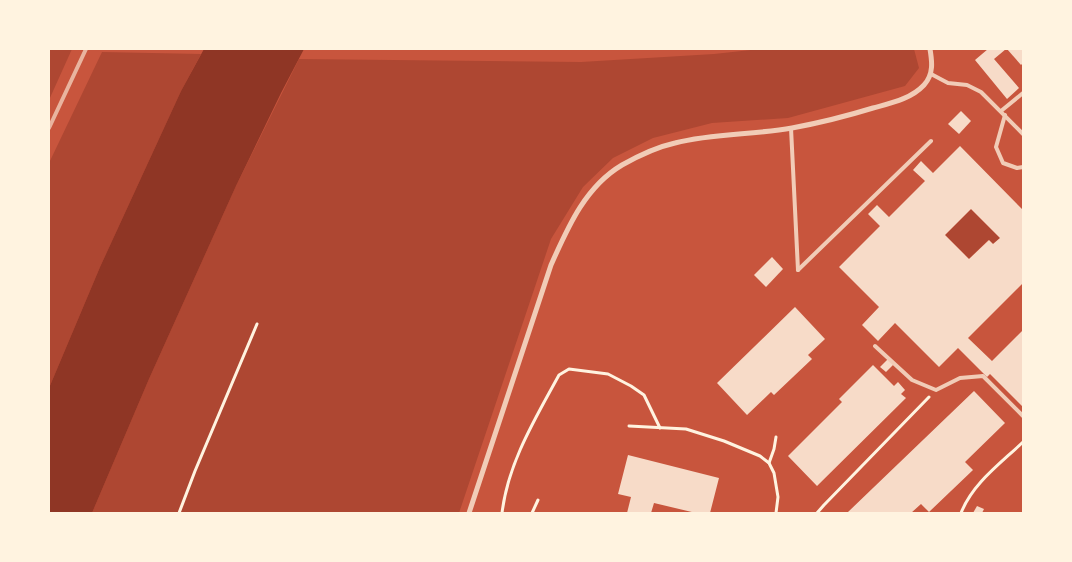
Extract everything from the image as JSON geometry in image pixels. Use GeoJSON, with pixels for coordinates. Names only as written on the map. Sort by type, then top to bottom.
{"type":"FeatureCollection","features":[{"type":"Feature","properties":{"kind":"street"},"geometry":{"type":"LineString","coordinates":[[469,513],[551,266],[565,234],[591,190],[606,176],[623,165],[648,152],[674,143],[706,137],[792,128],[899,100],[926,84],[932,68],[930,49]]}},
{"type":"Feature","properties":{"kind":"lane"},"geometry":{"type":"LineString","coordinates":[[931,74],[948,83],[967,85],[981,92],[1023,134]]}},
{"type":"Feature","properties":{"kind":"lane"},"geometry":{"type":"LineString","coordinates":[[1023,93],[1003,113],[996,147],[1003,163],[1017,168],[1023,167]]}},
{"type":"Feature","properties":{"kind":"lane"},"geometry":{"type":"LineString","coordinates":[[792,128],[798,270],[931,141]]}},
{"type":"Feature","properties":{"kind":"lane"},"geometry":{"type":"LineString","coordinates":[[875,346],[912,380],[936,390],[960,378],[983,376],[1023,416]]}},
{"type":"Feature","properties":{"kind":"path"},"geometry":{"type":"LineString","coordinates":[[179,513],[194,471],[258,324]]}},
{"type":"Feature","properties":{"kind":"path"},"geometry":{"type":"LineString","coordinates":[[502,513],[509,478],[521,447],[559,375],[569,369],[608,374],[644,395],[660,428]]}},
{"type":"Feature","properties":{"kind":"path"},"geometry":{"type":"LineString","coordinates":[[817,513],[936,390]]}},
{"type":"Feature","properties":{"kind":"path"},"geometry":{"type":"LineString","coordinates":[[628,426],[686,429],[724,441],[760,456],[769,463],[774,473],[778,497],[776,513]]}},
{"type":"Feature","properties":{"kind":"path"},"geometry":{"type":"LineString","coordinates":[[769,463],[776,437]]}},
{"type":"Feature","properties":{"kind":"path"},"geometry":{"type":"LineString","coordinates":[[961,513],[965,503],[982,480],[1023,442]]}},
{"type":"Feature","properties":{"kind":"path"},"geometry":{"type":"LineString","coordinates":[[532,513],[538,500]]}},
{"type":"Feature","properties":{"kind":"shaded area"},"geometry":{"type":"Polygon","coordinates":[[[49,49],[72,49],[49,100],[49,49]]]}},
{"type":"Feature","properties":{"kind":"shaded area"},"geometry":{"type":"Polygon","coordinates":[[[204,49],[304,49],[236,186],[149,379],[92,513],[49,513],[49,388],[100,267],[181,91],[204,49]]]}},
{"type":"Feature","properties":{"kind":"shaded area"},"geometry":{"type":"Polygon","coordinates":[[[760,49],[914,49],[919,68],[905,86],[788,118],[712,123],[653,138],[613,158],[583,187],[551,239],[459,513],[92,513],[149,379],[236,186],[299,59],[581,62],[714,54],[760,49]]]}},
{"type":"Feature","properties":{"kind":"shaded area"},"geometry":{"type":"Polygon","coordinates":[[[102,52],[201,54],[181,91],[100,267],[49,388],[49,163],[102,52]]]}},
{"type":"Feature","properties":{"kind":"shaded area"},"geometry":{"type":"Polygon","coordinates":[[[971,209],[1000,238],[993,244],[988,240],[969,259],[945,235],[971,209]]]}},
{"type":"Feature","properties":{"kind":"building"},"geometry":{"type":"Polygon","coordinates":[[[988,49],[1006,49],[994,59],[1019,88],[1007,99],[975,60],[988,49]]]}},
{"type":"Feature","properties":{"kind":"building"},"geometry":{"type":"Polygon","coordinates":[[[1007,49],[1023,49],[1023,63],[1021,65],[1007,49]]]}},
{"type":"Feature","properties":{"kind":"building"},"geometry":{"type":"Polygon","coordinates":[[[961,111],[971,121],[959,134],[948,124],[961,111]]]}},
{"type":"Feature","properties":{"kind":"building"},"geometry":{"type":"Polygon","coordinates":[[[960,146],[1023,210],[1023,283],[968,338],[992,361],[1023,330],[1023,407],[990,374],[987,377],[958,348],[939,367],[895,323],[878,341],[862,325],[879,307],[839,267],[880,226],[868,214],[877,205],[889,217],[925,181],[913,170],[921,161],[933,173],[960,146]],[[971,209],[945,235],[969,259],[989,240],[993,244],[1000,238],[971,209]]]}},
{"type":"Feature","properties":{"kind":"building"},"geometry":{"type":"Polygon","coordinates":[[[772,257],[783,269],[766,287],[754,275],[772,257]]]}},
{"type":"Feature","properties":{"kind":"building"},"geometry":{"type":"Polygon","coordinates":[[[795,307],[825,339],[808,355],[812,359],[774,395],[771,392],[747,415],[717,383],[795,307]]]}},
{"type":"Feature","properties":{"kind":"building"},"geometry":{"type":"Polygon","coordinates":[[[888,359],[894,364],[886,372],[880,367],[888,359]]]}},
{"type":"Feature","properties":{"kind":"building"},"geometry":{"type":"Polygon","coordinates":[[[873,365],[894,386],[898,382],[905,390],[901,394],[906,398],[817,486],[788,456],[842,402],[839,399],[873,365]]]}},
{"type":"Feature","properties":{"kind":"building"},"geometry":{"type":"Polygon","coordinates":[[[974,391],[1005,423],[965,462],[973,470],[929,512],[921,504],[911,513],[848,513],[848,512],[974,391]]]}},
{"type":"Feature","properties":{"kind":"building"},"geometry":{"type":"Polygon","coordinates":[[[628,455],[719,478],[710,513],[696,513],[654,503],[651,513],[627,513],[631,497],[618,494],[628,455]]]}},
{"type":"Feature","properties":{"kind":"building"},"geometry":{"type":"Polygon","coordinates":[[[977,506],[984,509],[982,513],[973,513],[977,506]]]}},
{"type":"Feature","properties":{"kind":"railway"},"geometry":{"type":"LineString","coordinates":[[49,128],[86,49]]}}]}
